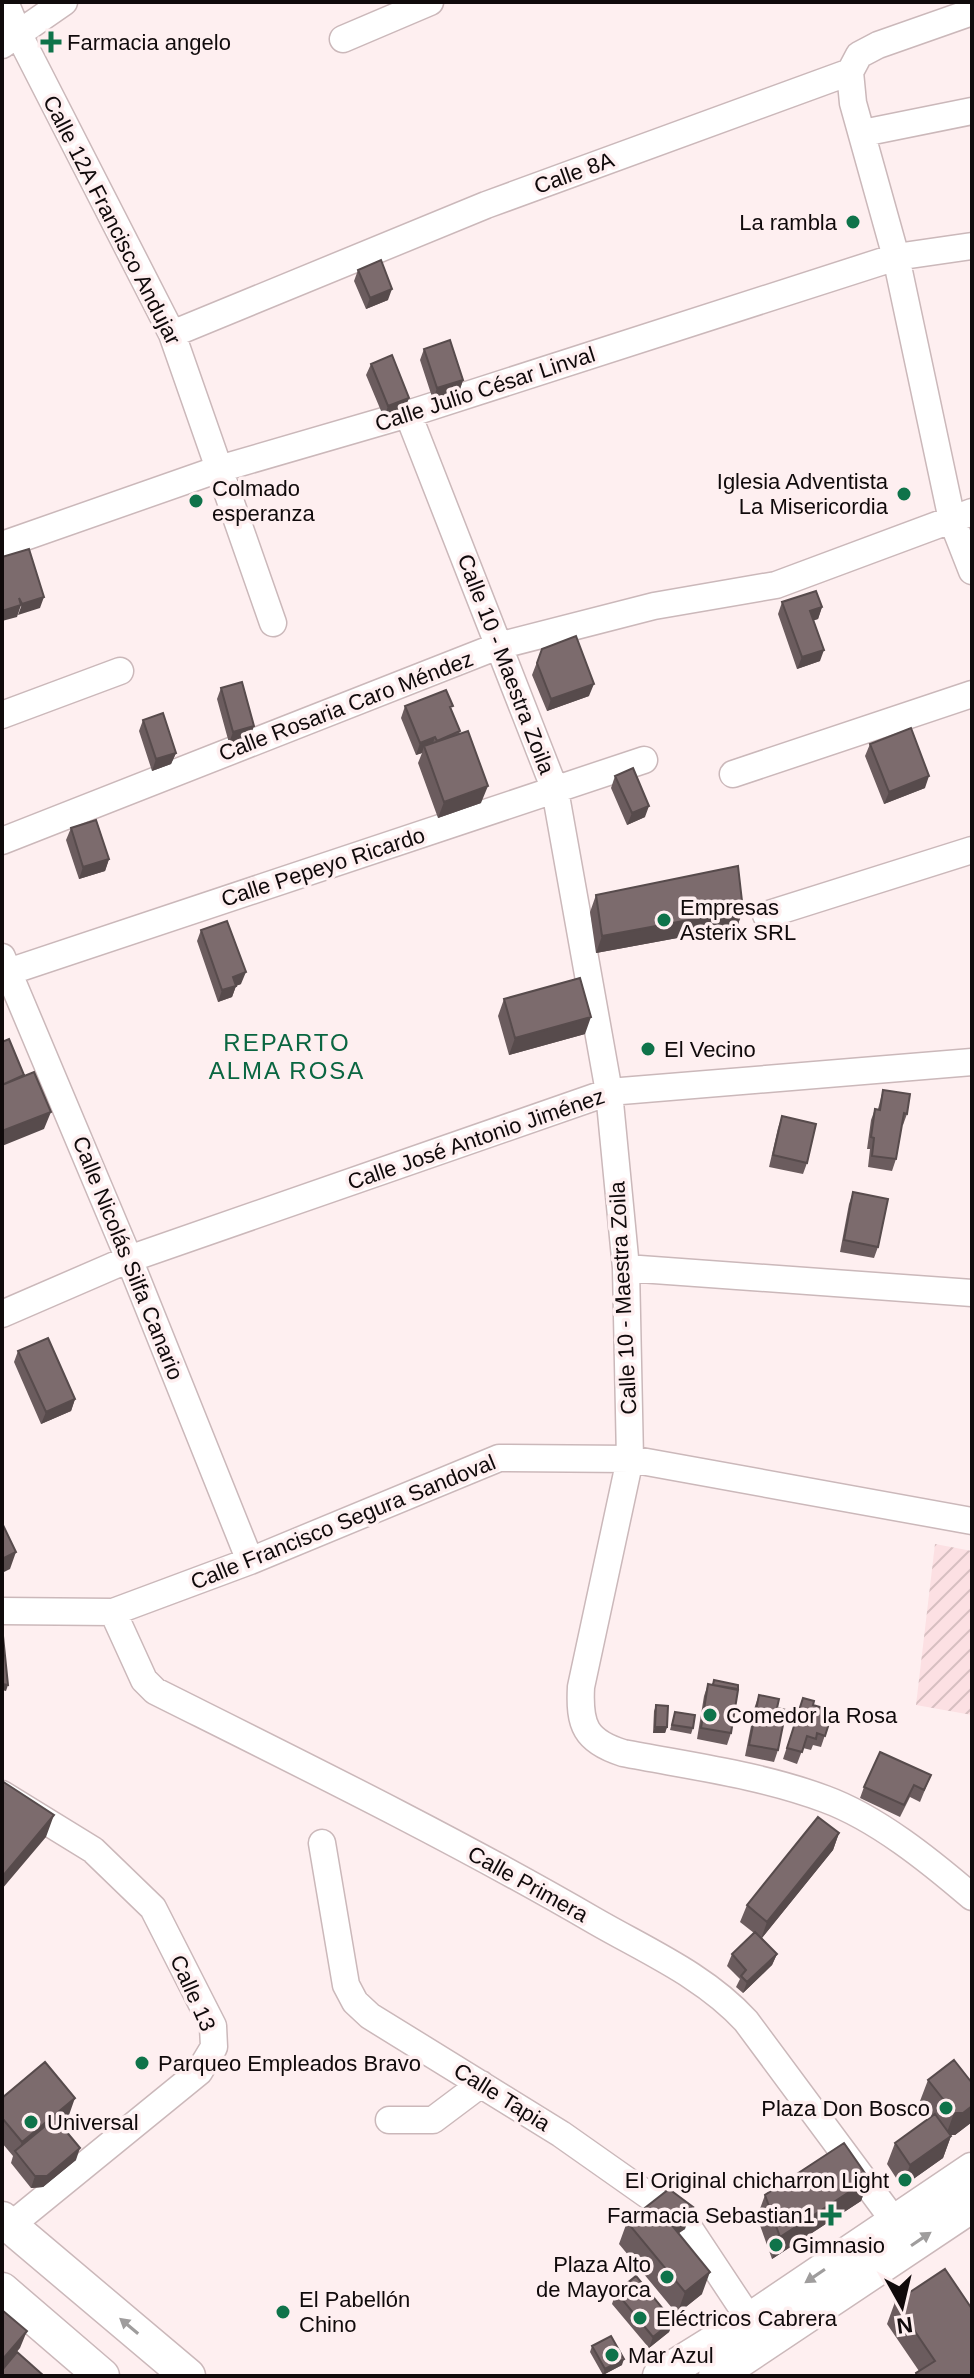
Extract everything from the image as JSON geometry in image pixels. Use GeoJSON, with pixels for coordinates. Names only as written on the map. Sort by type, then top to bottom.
{"type":"FeatureCollection","features":[{"type":"Feature","properties":{"kind":"main road"},"geometry":{"type":"LineString","coordinates":[[660,2376],[750,2320],[972,2170]]}},
{"type":"Feature","properties":{"kind":"main road"},"geometry":{"type":"LineString","coordinates":[[716,2376],[972,2205]]}},
{"type":"Feature","properties":{"kind":"main road"},"geometry":{"type":"LineString","coordinates":[[6,2222],[188,2376]]}},
{"type":"Feature","properties":{"kind":"main road"},"geometry":{"type":"LineString","coordinates":[[2,2290],[102,2376]]}},
{"type":"Feature","properties":{"kind":"street","name":"Calle 12A Francisco Andujar"},"geometry":{"type":"LineString","coordinates":[[5,2],[10,39],[172,334],[273,623]]}},
{"type":"Feature","properties":{"kind":"street"},"geometry":{"type":"LineString","coordinates":[[10,39],[64,2]]}},
{"type":"Feature","properties":{"kind":"street"},"geometry":{"type":"LineString","coordinates":[[343,39],[430,2]]}},
{"type":"Feature","properties":{"kind":"street","name":"Calle 8A"},"geometry":{"type":"LineString","coordinates":[[172,334],[486,205],[850,72],[859,55],[878,45],[972,12]]}},
{"type":"Feature","properties":{"kind":"street"},"geometry":{"type":"LineString","coordinates":[[850,72],[853,103],[962,516],[972,571]]}},
{"type":"Feature","properties":{"kind":"street"},"geometry":{"type":"LineString","coordinates":[[863,133],[972,111]]}},
{"type":"Feature","properties":{"kind":"street","name":"Calle Julio César Linval"},"geometry":{"type":"LineString","coordinates":[[2,545],[219,469],[408,414],[896,257],[972,246]]}},
{"type":"Feature","properties":{"kind":"street","name":"Calle 10 - Maestra Zoila"},"geometry":{"type":"LineString","coordinates":[[408,414],[555,790],[609,1092],[626,1268],[630,1459],[581,1687],[580,1706],[584,1725],[592,1739],[623,1753],[781,1785],[828,1800],[871,1822],[944,1873],[972,1897]]}},
{"type":"Feature","properties":{"kind":"street","name":"Calle Rosaria Caro Méndez"},"geometry":{"type":"LineString","coordinates":[[2,841],[498,646],[654,606],[776,585],[962,516]]}},
{"type":"Feature","properties":{"kind":"street"},"geometry":{"type":"LineString","coordinates":[[2,715],[120,671]]}},
{"type":"Feature","properties":{"kind":"street"},"geometry":{"type":"LineString","coordinates":[[733,774],[972,694]]}},
{"type":"Feature","properties":{"kind":"street","name":"Calle Pepeyo Ricardo"},"geometry":{"type":"LineString","coordinates":[[4,967],[644,760]]}},
{"type":"Feature","properties":{"kind":"street"},"geometry":{"type":"LineString","coordinates":[[766,915],[972,850]]}},
{"type":"Feature","properties":{"kind":"street","name":"Calle Nicolás Silfa Canario"},"geometry":{"type":"LineString","coordinates":[[4,967],[129,1259],[250,1561]]}},
{"type":"Feature","properties":{"kind":"street","name":"Calle José Antonio Jiménez"},"geometry":{"type":"LineString","coordinates":[[2,1314],[129,1259],[609,1092],[972,1062]]}},
{"type":"Feature","properties":{"kind":"street"},"geometry":{"type":"LineString","coordinates":[[626,1268],[972,1293]]}},
{"type":"Feature","properties":{"kind":"street","name":"Calle Francisco Segura Sandoval"},"geometry":{"type":"LineString","coordinates":[[2,1611],[113,1612],[250,1561],[499,1458],[630,1459],[972,1521]]}},
{"type":"Feature","properties":{"kind":"street","name":"Calle Primera"},"geometry":{"type":"LineString","coordinates":[[113,1612],[144,1680],[155,1691],[535,1886],[719,1994],[746,2021],[895,2222]]}},
{"type":"Feature","properties":{"kind":"street","name":"Calle 13"},"geometry":{"type":"LineString","coordinates":[[2,1794],[93,1850],[153,1908],[213,2026],[214,2047],[199,2072],[6,2222]]}},
{"type":"Feature","properties":{"kind":"street","name":"Calle Tapia"},"geometry":{"type":"LineString","coordinates":[[322,1843],[346,1985],[355,2002],[370,2016],[561,2134],[633,2183],[691,2231],[750,2320]]}},
{"type":"Feature","properties":{"kind":"street"},"geometry":{"type":"LineString","coordinates":[[389,2120],[433,2120],[481,2084]]}},
{"type":"Feature","properties":{"kind":"shaded area"},"geometry":{"type":"Polygon","coordinates":[[[935,1544],[972,1551],[972,1715],[916,1705],[935,1544]]]}},
{"type":"Feature","properties":{"kind":"building"},"geometry":{"type":"Polygon","coordinates":[[[381,260],[392,289],[370,298],[358,270],[381,260]]]}},
{"type":"Feature","properties":{"kind":"building"},"geometry":{"type":"Polygon","coordinates":[[[450,340],[463,380],[437,388],[424,349],[450,340]]]}},
{"type":"Feature","properties":{"kind":"building"},"geometry":{"type":"Polygon","coordinates":[[[392,355],[409,398],[388,406],[371,364],[392,355]]]}},
{"type":"Feature","properties":{"kind":"building"},"geometry":{"type":"Polygon","coordinates":[[[29,549],[44,597],[22,604],[19,598],[21,605],[2,611],[2,557],[29,549]]]}},
{"type":"Feature","properties":{"kind":"building"},"geometry":{"type":"Polygon","coordinates":[[[816,591],[822,607],[810,611],[824,650],[802,657],[782,602],[816,591]]]}},
{"type":"Feature","properties":{"kind":"building"},"geometry":{"type":"Polygon","coordinates":[[[576,636],[594,684],[551,699],[537,663],[542,649],[576,636]]]}},
{"type":"Feature","properties":{"kind":"building"},"geometry":{"type":"Polygon","coordinates":[[[242,682],[254,726],[233,732],[221,688],[242,682]]]}},
{"type":"Feature","properties":{"kind":"building"},"geometry":{"type":"Polygon","coordinates":[[[446,690],[460,731],[437,741],[435,737],[420,743],[405,706],[446,690]]]}},
{"type":"Feature","properties":{"kind":"building"},"geometry":{"type":"Polygon","coordinates":[[[163,713],[176,753],[156,759],[143,720],[163,713]]]}},
{"type":"Feature","properties":{"kind":"building"},"geometry":{"type":"Polygon","coordinates":[[[911,728],[929,776],[889,792],[870,744],[911,728]]]}},
{"type":"Feature","properties":{"kind":"building"},"geometry":{"type":"Polygon","coordinates":[[[468,731],[488,786],[444,802],[424,746],[468,731]]]}},
{"type":"Feature","properties":{"kind":"building"},"geometry":{"type":"Polygon","coordinates":[[[633,768],[649,806],[632,813],[615,776],[633,768]]]}},
{"type":"Feature","properties":{"kind":"building"},"geometry":{"type":"Polygon","coordinates":[[[96,820],[109,859],[83,867],[71,828],[96,820]]]}},
{"type":"Feature","properties":{"kind":"building","name":"Empresas Asterix SRL"},"geometry":{"type":"Polygon","coordinates":[[[738,866],[743,910],[602,936],[596,895],[738,866]]]}},
{"type":"Feature","properties":{"kind":"building"},"geometry":{"type":"Polygon","coordinates":[[[227,921],[246,972],[233,977],[236,986],[222,990],[201,930],[227,921]]]}},
{"type":"Feature","properties":{"kind":"building"},"geometry":{"type":"Polygon","coordinates":[[[580,978],[591,1017],[515,1038],[504,999],[580,978]]]}},
{"type":"Feature","properties":{"kind":"building"},"geometry":{"type":"Polygon","coordinates":[[[9,1039],[24,1075],[2,1085],[2,1042],[9,1039]]]}},
{"type":"Feature","properties":{"kind":"building"},"geometry":{"type":"Polygon","coordinates":[[[34,1072],[51,1112],[2,1131],[2,1085],[34,1072]]]}},
{"type":"Feature","properties":{"kind":"building"},"geometry":{"type":"Polygon","coordinates":[[[883,1090],[910,1094],[896,1159],[872,1156],[875,1109],[880,1110],[883,1090]]]}},
{"type":"Feature","properties":{"kind":"building"},"geometry":{"type":"Polygon","coordinates":[[[782,1116],[816,1124],[807,1163],[773,1155],[782,1116]]]}},
{"type":"Feature","properties":{"kind":"building"},"geometry":{"type":"Polygon","coordinates":[[[853,1192],[888,1199],[878,1247],[844,1240],[853,1192]]]}},
{"type":"Feature","properties":{"kind":"building"},"geometry":{"type":"Polygon","coordinates":[[[48,1338],[75,1399],[46,1412],[18,1351],[48,1338]]]}},
{"type":"Feature","properties":{"kind":"building"},"geometry":{"type":"Polygon","coordinates":[[[2,1523],[16,1552],[2,1559],[2,1523]]]}},
{"type":"Feature","properties":{"kind":"building"},"geometry":{"type":"Polygon","coordinates":[[[3,1636],[8,1685],[2,1684],[3,1636]]]}},
{"type":"Feature","properties":{"kind":"building"},"geometry":{"type":"Polygon","coordinates":[[[714,1680],[738,1685],[738,1689],[713,1685],[714,1680]]]}},
{"type":"Feature","properties":{"kind":"building"},"geometry":{"type":"Polygon","coordinates":[[[708,1684],[738,1690],[731,1733],[701,1728],[708,1684]]]}},
{"type":"Feature","properties":{"kind":"building"},"geometry":{"type":"Polygon","coordinates":[[[759,1695],[779,1699],[777,1708],[786,1710],[778,1750],[749,1745],[759,1695]]]}},
{"type":"Feature","properties":{"kind":"building"},"geometry":{"type":"Polygon","coordinates":[[[803,1698],[814,1701],[813,1705],[833,1711],[825,1736],[817,1733],[816,1739],[807,1736],[802,1752],[787,1748],[803,1698]]]}},
{"type":"Feature","properties":{"kind":"building"},"geometry":{"type":"Polygon","coordinates":[[[656,1705],[668,1706],[667,1727],[655,1727],[656,1705]]]}},
{"type":"Feature","properties":{"kind":"building"},"geometry":{"type":"Polygon","coordinates":[[[675,1712],[695,1715],[693,1728],[672,1725],[675,1712]]]}},
{"type":"Feature","properties":{"kind":"building"},"geometry":{"type":"Polygon","coordinates":[[[880,1752],[931,1775],[924,1790],[914,1785],[904,1805],[864,1787],[880,1752]]]}},
{"type":"Feature","properties":{"kind":"building"},"geometry":{"type":"Polygon","coordinates":[[[2,1781],[54,1815],[2,1877],[2,1781]]]}},
{"type":"Feature","properties":{"kind":"building"},"geometry":{"type":"Polygon","coordinates":[[[818,1817],[839,1833],[767,1922],[747,1905],[818,1817]]]}},
{"type":"Feature","properties":{"kind":"building"},"geometry":{"type":"Polygon","coordinates":[[[755,1932],[777,1954],[747,1982],[741,1976],[746,1970],[732,1954],[755,1932]]]}},
{"type":"Feature","properties":{"kind":"building"},"geometry":{"type":"Polygon","coordinates":[[[954,2060],[972,2083],[972,2106],[963,2113],[954,2113],[928,2080],[954,2060]]]}},
{"type":"Feature","properties":{"kind":"building","name":"Universal"},"geometry":{"type":"Polygon","coordinates":[[[45,2062],[75,2098],[22,2142],[2,2118],[2,2098],[45,2062]]]}},
{"type":"Feature","properties":{"kind":"building"},"geometry":{"type":"Polygon","coordinates":[[[935,2114],[951,2136],[910,2165],[895,2143],[935,2114]]]}},
{"type":"Feature","properties":{"kind":"building"},"geometry":{"type":"Polygon","coordinates":[[[55,2118],[80,2148],[47,2176],[35,2176],[15,2151],[55,2118]]]}},
{"type":"Feature","properties":{"kind":"building"},"geometry":{"type":"Polygon","coordinates":[[[844,2143],[869,2179],[780,2237],[765,2195],[844,2143]]]}},
{"type":"Feature","properties":{"kind":"building"},"geometry":{"type":"Polygon","coordinates":[[[669,2189],[693,2207],[670,2223],[710,2272],[685,2292],[627,2222],[669,2189]]]}},
{"type":"Feature","properties":{"kind":"building"},"geometry":{"type":"Polygon","coordinates":[[[945,2269],[972,2309],[972,2376],[917,2376],[916,2373],[935,2361],[895,2302],[945,2269]]]}},
{"type":"Feature","properties":{"kind":"building"},"geometry":{"type":"Polygon","coordinates":[[[636,2276],[673,2321],[653,2337],[616,2292],[636,2276]]]}},
{"type":"Feature","properties":{"kind":"building"},"geometry":{"type":"Polygon","coordinates":[[[2,2310],[27,2331],[2,2360],[2,2310]]]}},
{"type":"Feature","properties":{"kind":"building"},"geometry":{"type":"Polygon","coordinates":[[[611,2336],[624,2359],[605,2369],[592,2346],[611,2336]]]}},
{"type":"Feature","properties":{"kind":"building"},"geometry":{"type":"Polygon","coordinates":[[[17,2352],[44,2376],[2,2376],[2,2370],[17,2352]]]}},
{"type":"Feature","properties":{"kind":"place","name":"Farmacia angelo"},"geometry":{"type":"Point","coordinates":[51,42]}},
{"type":"Feature","properties":{"kind":"place","name":"La rambla"},"geometry":{"type":"Point","coordinates":[853,222]}},
{"type":"Feature","properties":{"kind":"place","name":"Iglesia Adventista La Misericordia"},"geometry":{"type":"Point","coordinates":[904,494]}},
{"type":"Feature","properties":{"kind":"place","name":"Colmado esperanza"},"geometry":{"type":"Point","coordinates":[196,501]}},
{"type":"Feature","properties":{"kind":"place","name":"Empresas Asterix SRL"},"geometry":{"type":"Point","coordinates":[664,920]}},
{"type":"Feature","properties":{"kind":"place","name":"El Vecino"},"geometry":{"type":"Point","coordinates":[648,1049]}},
{"type":"Feature","properties":{"kind":"place","name":"Comedor la Rosa"},"geometry":{"type":"Point","coordinates":[710,1715]}},
{"type":"Feature","properties":{"kind":"place","name":"Parqueo Empleados Bravo"},"geometry":{"type":"Point","coordinates":[142,2063]}},
{"type":"Feature","properties":{"kind":"place","name":"Plaza Don Bosco"},"geometry":{"type":"Point","coordinates":[946,2108]}},
{"type":"Feature","properties":{"kind":"place","name":"Universal"},"geometry":{"type":"Point","coordinates":[31,2122]}},
{"type":"Feature","properties":{"kind":"place","name":"El Original chicharron Light"},"geometry":{"type":"Point","coordinates":[905,2180]}},
{"type":"Feature","properties":{"kind":"place","name":"Farmacia Sebastian1"},"geometry":{"type":"Point","coordinates":[831,2215]}},
{"type":"Feature","properties":{"kind":"place","name":"Gimnasio"},"geometry":{"type":"Point","coordinates":[776,2245]}},
{"type":"Feature","properties":{"kind":"place","name":"Plaza Alto de Mayorca"},"geometry":{"type":"Point","coordinates":[667,2277]}},
{"type":"Feature","properties":{"kind":"place","name":"El Pabellón Chino"},"geometry":{"type":"Point","coordinates":[283,2312]}},
{"type":"Feature","properties":{"kind":"place","name":"Eléctricos Cabrera"},"geometry":{"type":"Point","coordinates":[640,2318]}},
{"type":"Feature","properties":{"kind":"place","name":"Mar Azul"},"geometry":{"type":"Point","coordinates":[612,2355]}},
{"type":"Feature","properties":{"kind":"district","name":"REPARTO ALMA ROSA"},"geometry":{"type":"Point","coordinates":[287,1056]}}]}
